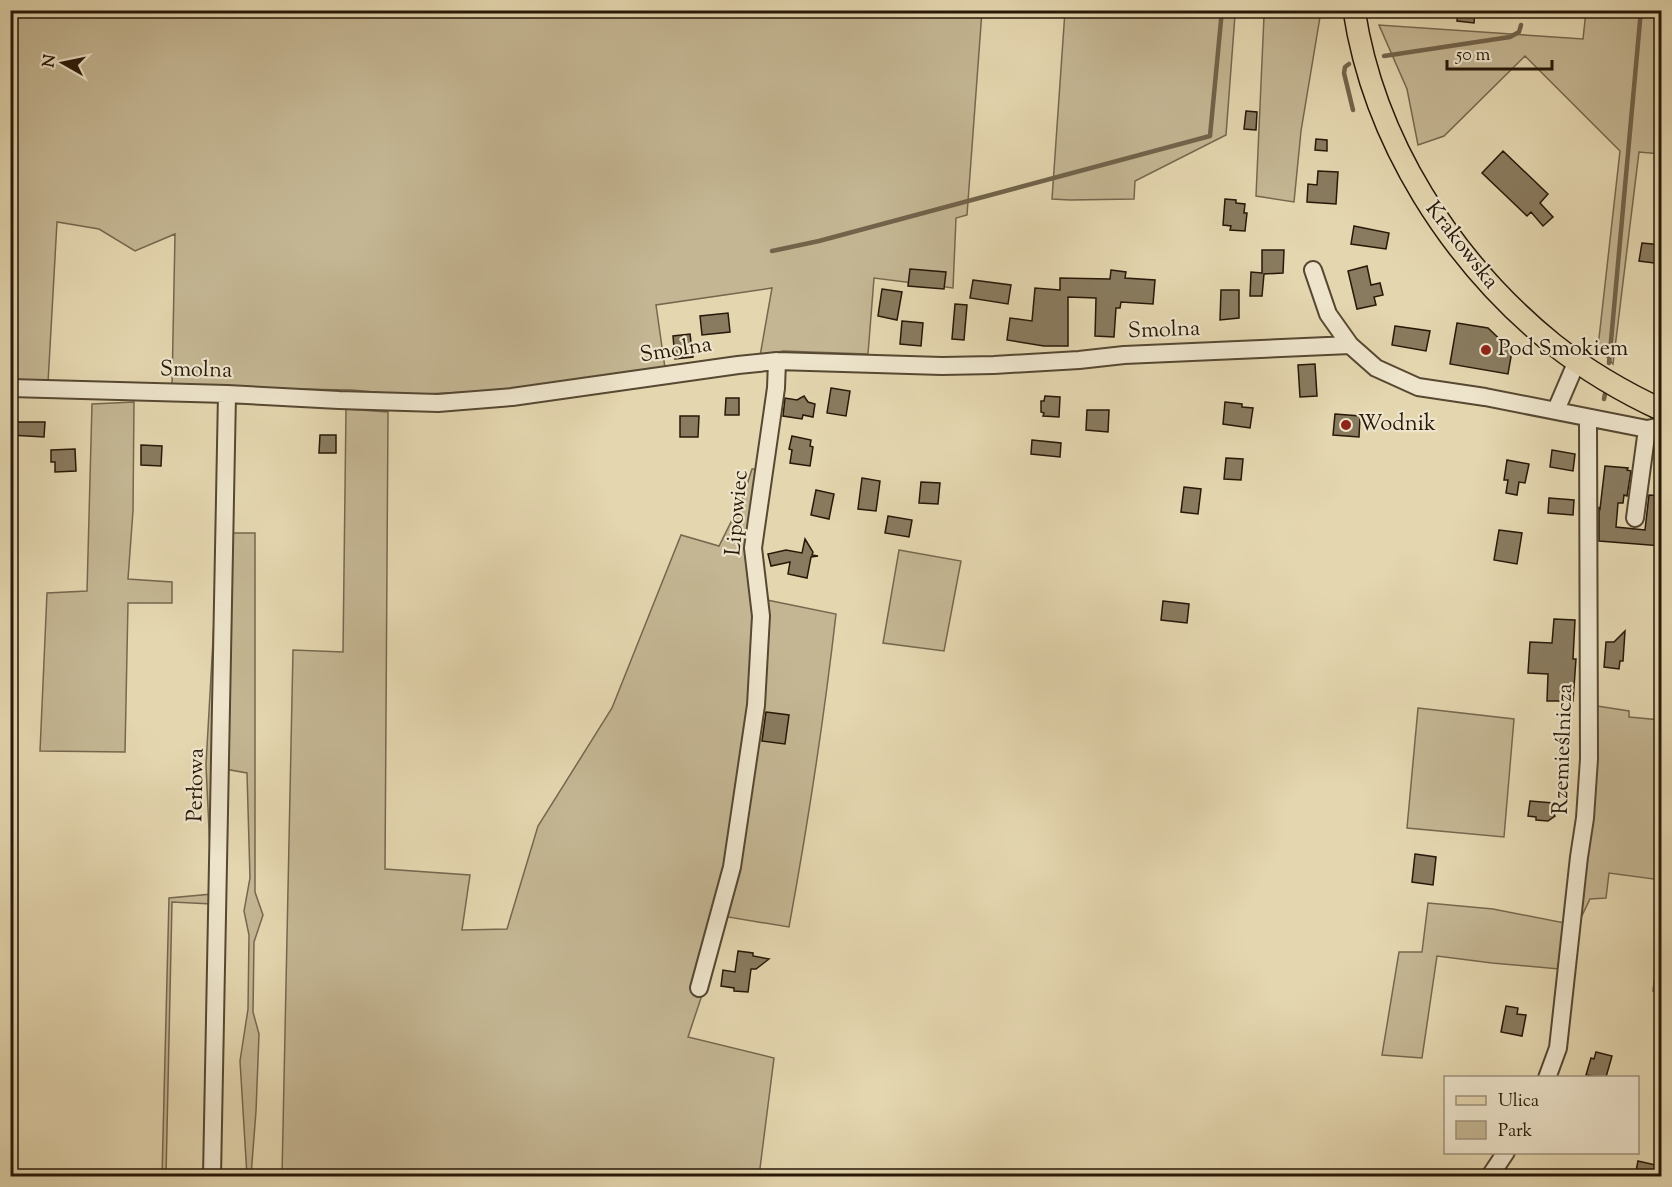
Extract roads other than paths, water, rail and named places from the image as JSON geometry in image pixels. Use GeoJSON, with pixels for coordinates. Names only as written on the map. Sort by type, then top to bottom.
{"type":"FeatureCollection","features":[{"type":"Feature","properties":{"kind":"main road","name":"Krakowska"},"geometry":{"type":"LineString","coordinates":[[1354,10],[1364,61],[1376,97],[1407,167],[1449,235],[1498,294],[1545,337],[1577,361],[1626,392],[1662,410]]}},
{"type":"Feature","properties":{"kind":"street"},"geometry":{"type":"LineString","coordinates":[[1313,270],[1328,314],[1350,345],[1376,368],[1418,387],[1485,397],[1588,418],[1654,427],[1635,518]]}},
{"type":"Feature","properties":{"kind":"street","name":"Smolna"},"geometry":{"type":"LineString","coordinates":[[10,388],[438,403],[512,397],[777,361],[908,366],[994,365],[1124,355],[1350,345]]}},
{"type":"Feature","properties":{"kind":"street","name":"Lipowiec"},"geometry":{"type":"LineString","coordinates":[[699,988],[732,867],[756,705],[761,616],[753,548],[776,388],[777,361]]}},
{"type":"Feature","properties":{"kind":"street"},"geometry":{"type":"LineString","coordinates":[[1556,410],[1577,361]]}},
{"type":"Feature","properties":{"kind":"street","name":"Perłowa"},"geometry":{"type":"LineString","coordinates":[[212,1176],[227,394]]}},
{"type":"Feature","properties":{"kind":"street","name":"Rzemieślnicza"},"geometry":{"type":"LineString","coordinates":[[1547,1076],[1558,1048],[1585,818],[1589,759],[1588,418]]}},
{"type":"Feature","properties":{"kind":"street"},"geometry":{"type":"LineString","coordinates":[[1490,1176],[1505,1154]]}},
{"type":"Feature","properties":{"kind":"waterway"},"geometry":{"type":"LineString","coordinates":[[772,251],[819,241],[1210,136],[1222,10]]}},
{"type":"Feature","properties":{"kind":"waterway"},"geometry":{"type":"LineString","coordinates":[[1609,363],[1641,10]]}},
{"type":"Feature","properties":{"kind":"waterway"},"geometry":{"type":"LineString","coordinates":[[1384,56],[1510,37],[1519,32],[1521,25]]}},
{"type":"Feature","properties":{"kind":"waterway"},"geometry":{"type":"LineString","coordinates":[[1349,64],[1345,67],[1344,73],[1353,110]]}},
{"type":"Feature","properties":{"kind":"waterway"},"geometry":{"type":"LineString","coordinates":[[1604,399],[1605,394]]}},
{"type":"Feature","properties":{"kind":"place","name":"Pod Smokiem"},"geometry":{"type":"Point","coordinates":[1486,350]}},
{"type":"Feature","properties":{"kind":"place","name":"Wodnik"},"geometry":{"type":"Point","coordinates":[1346,425]}}]}
